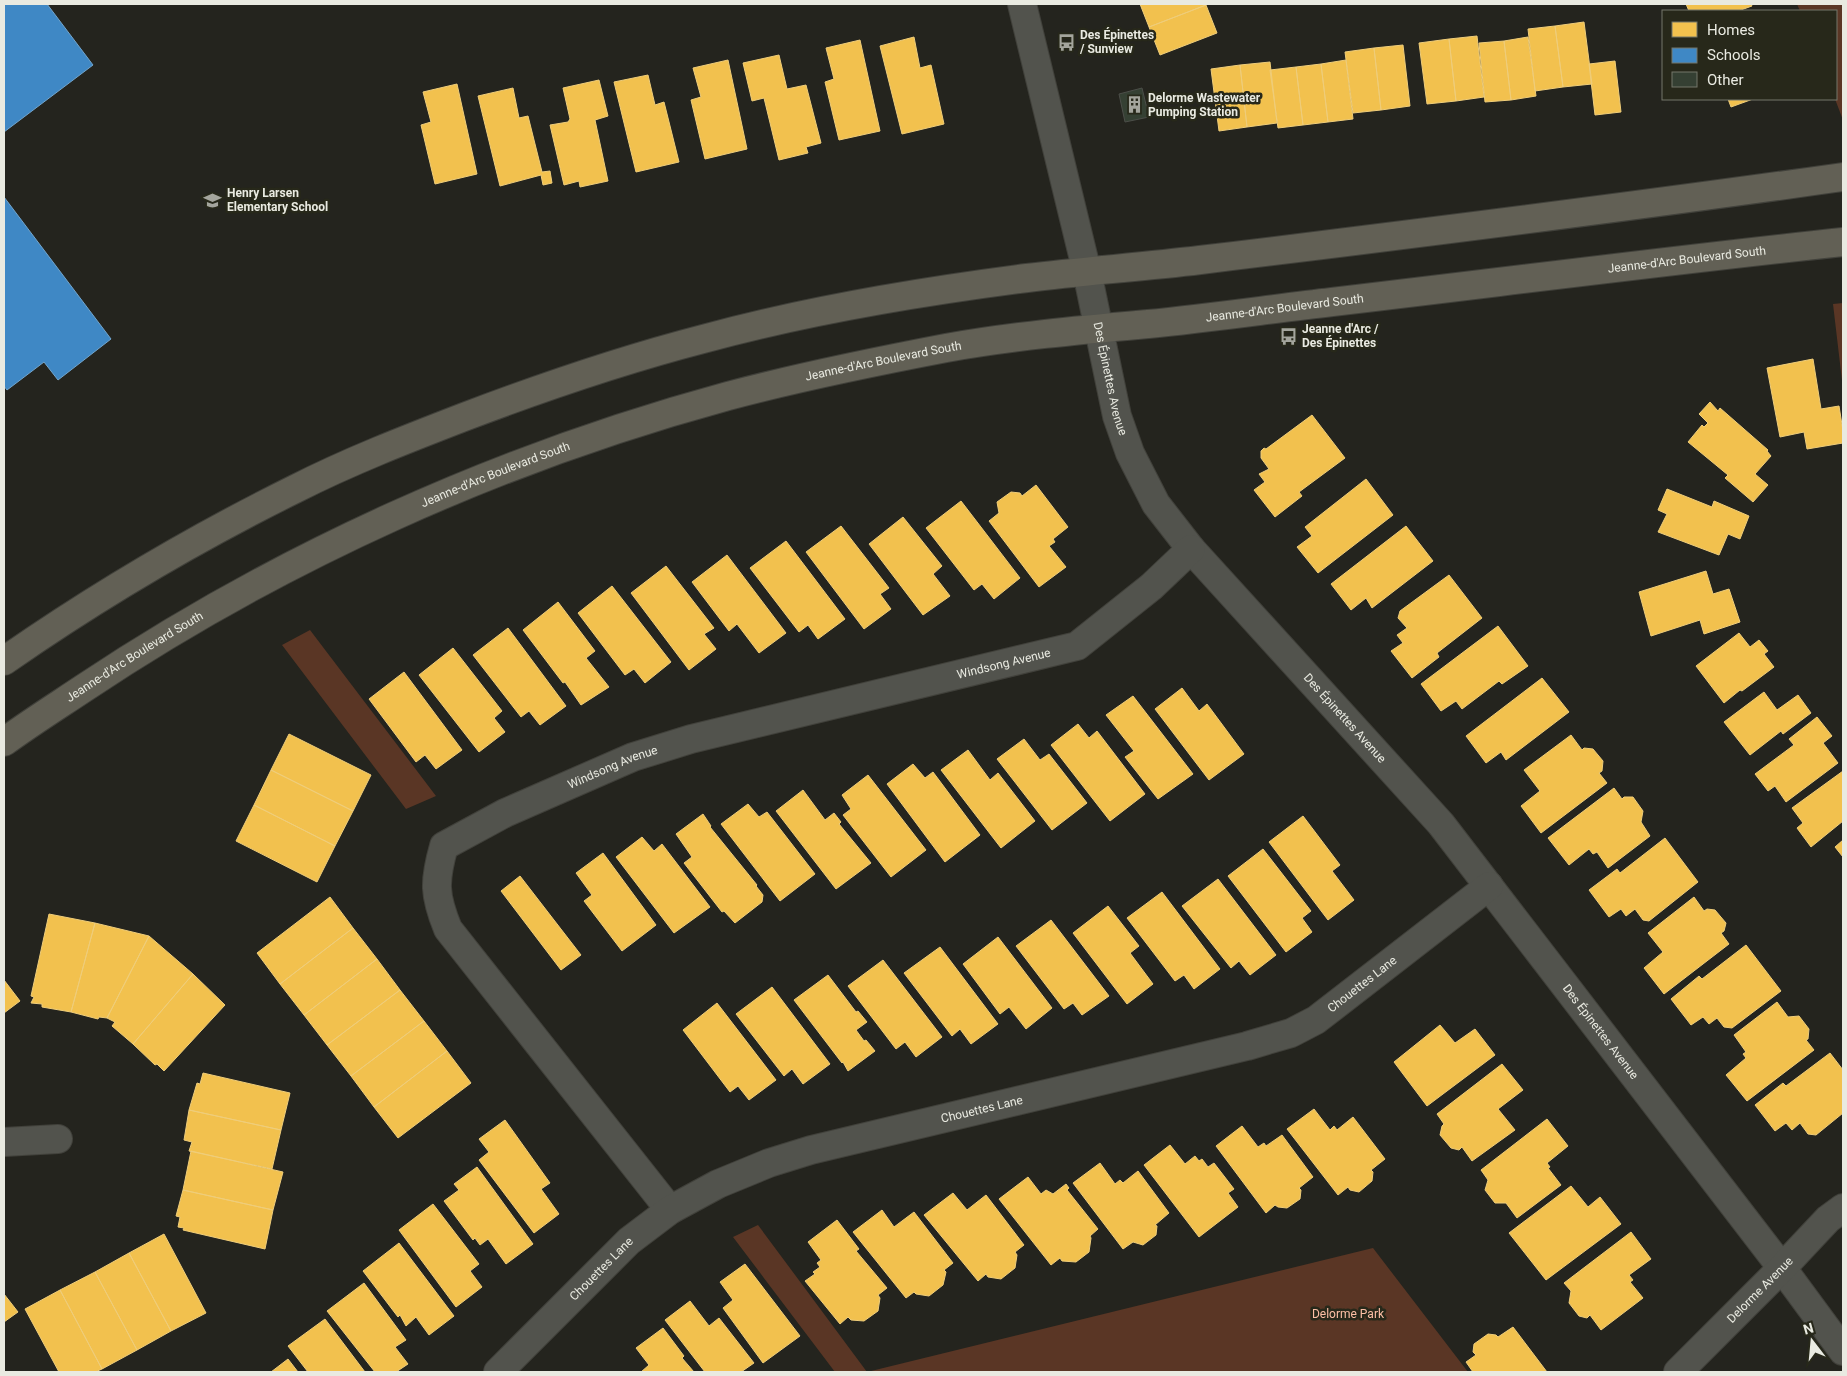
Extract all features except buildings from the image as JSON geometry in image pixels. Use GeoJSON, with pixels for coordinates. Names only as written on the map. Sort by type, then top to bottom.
{"type":"FeatureCollection","features":[{"type":"Feature","properties":{"kind":"main road"},"geometry":{"type":"LineString","coordinates":[[4,661],[59,623],[164,559],[297,488],[404,440],[567,380],[640,356],[708,337],[809,314],[893,298],[1018,280],[1147,267],[1516,222],[1843,177]]}},
{"type":"Feature","properties":{"kind":"main road","name":"Jeanne-d'Arc Boulevard South"},"geometry":{"type":"LineString","coordinates":[[4,742],[127,659],[218,605],[302,560],[398,514],[504,470],[597,437],[725,397],[807,376],[947,348],[1031,335],[1168,321],[1843,242]]}},
{"type":"Feature","properties":{"kind":"street","name":"Des Épinettes Avenue"},"geometry":{"type":"LineString","coordinates":[[1022,4],[1087,272],[1117,416],[1130,453],[1156,504],[1191,549],[1441,824],[1782,1268],[1843,1351]]}},
{"type":"Feature","properties":{"kind":"street","name":"Windsong Avenue"},"geometry":{"type":"LineString","coordinates":[[670,1210],[448,929],[440,910],[436,889],[438,867],[444,846],[504,813],[633,757],[691,740],[1077,646],[1150,587],[1191,549]]}},
{"type":"Feature","properties":{"kind":"street","name":"Chouettes Lane"},"geometry":{"type":"LineString","coordinates":[[498,1372],[629,1241],[670,1210],[718,1184],[769,1163],[811,1150],[1247,1046],[1291,1033],[1316,1020],[1489,886]]}},
{"type":"Feature","properties":{"kind":"street"},"geometry":{"type":"LineString","coordinates":[[4,1142],[58,1139]]}},
{"type":"Feature","properties":{"kind":"street","name":"Delorme Avenue"},"geometry":{"type":"LineString","coordinates":[[1678,1372],[1828,1219],[1843,1208]]}},
{"type":"Feature","properties":{"kind":"green space"},"geometry":{"type":"Polygon","coordinates":[[[1797,4],[1843,4],[1843,120],[1835,100],[1837,100],[1837,10],[1800,10],[1797,4]]]}},
{"type":"Feature","properties":{"kind":"green space"},"geometry":{"type":"Polygon","coordinates":[[[1843,303],[1843,389],[1833,304],[1843,303]]]}},
{"type":"Feature","properties":{"kind":"green space"},"geometry":{"type":"Polygon","coordinates":[[[310,630],[436,796],[406,809],[282,645],[310,630]]]}},
{"type":"Feature","properties":{"kind":"green space"},"geometry":{"type":"Polygon","coordinates":[[[758,1225],[867,1372],[835,1372],[733,1237],[758,1225]]]}},
{"type":"Feature","properties":{"kind":"green space","name":"Delorme Park"},"geometry":{"type":"Polygon","coordinates":[[[1373,1248],[1468,1372],[867,1372],[1373,1248]]]}},
{"type":"Feature","properties":{"kind":"place","name":"Des Épinettes / Sunview"},"geometry":{"type":"Point","coordinates":[1066,42]}},
{"type":"Feature","properties":{"kind":"place","name":"Delorme Wastewater Pumping Station"},"geometry":{"type":"Point","coordinates":[1134,105]}},
{"type":"Feature","properties":{"kind":"place","name":"Henry Larsen Elementary School"},"geometry":{"type":"Point","coordinates":[213,200]}},
{"type":"Feature","properties":{"kind":"place","name":"Jeanne d'Arc / Des Épinettes"},"geometry":{"type":"Point","coordinates":[1288,336]}}]}
